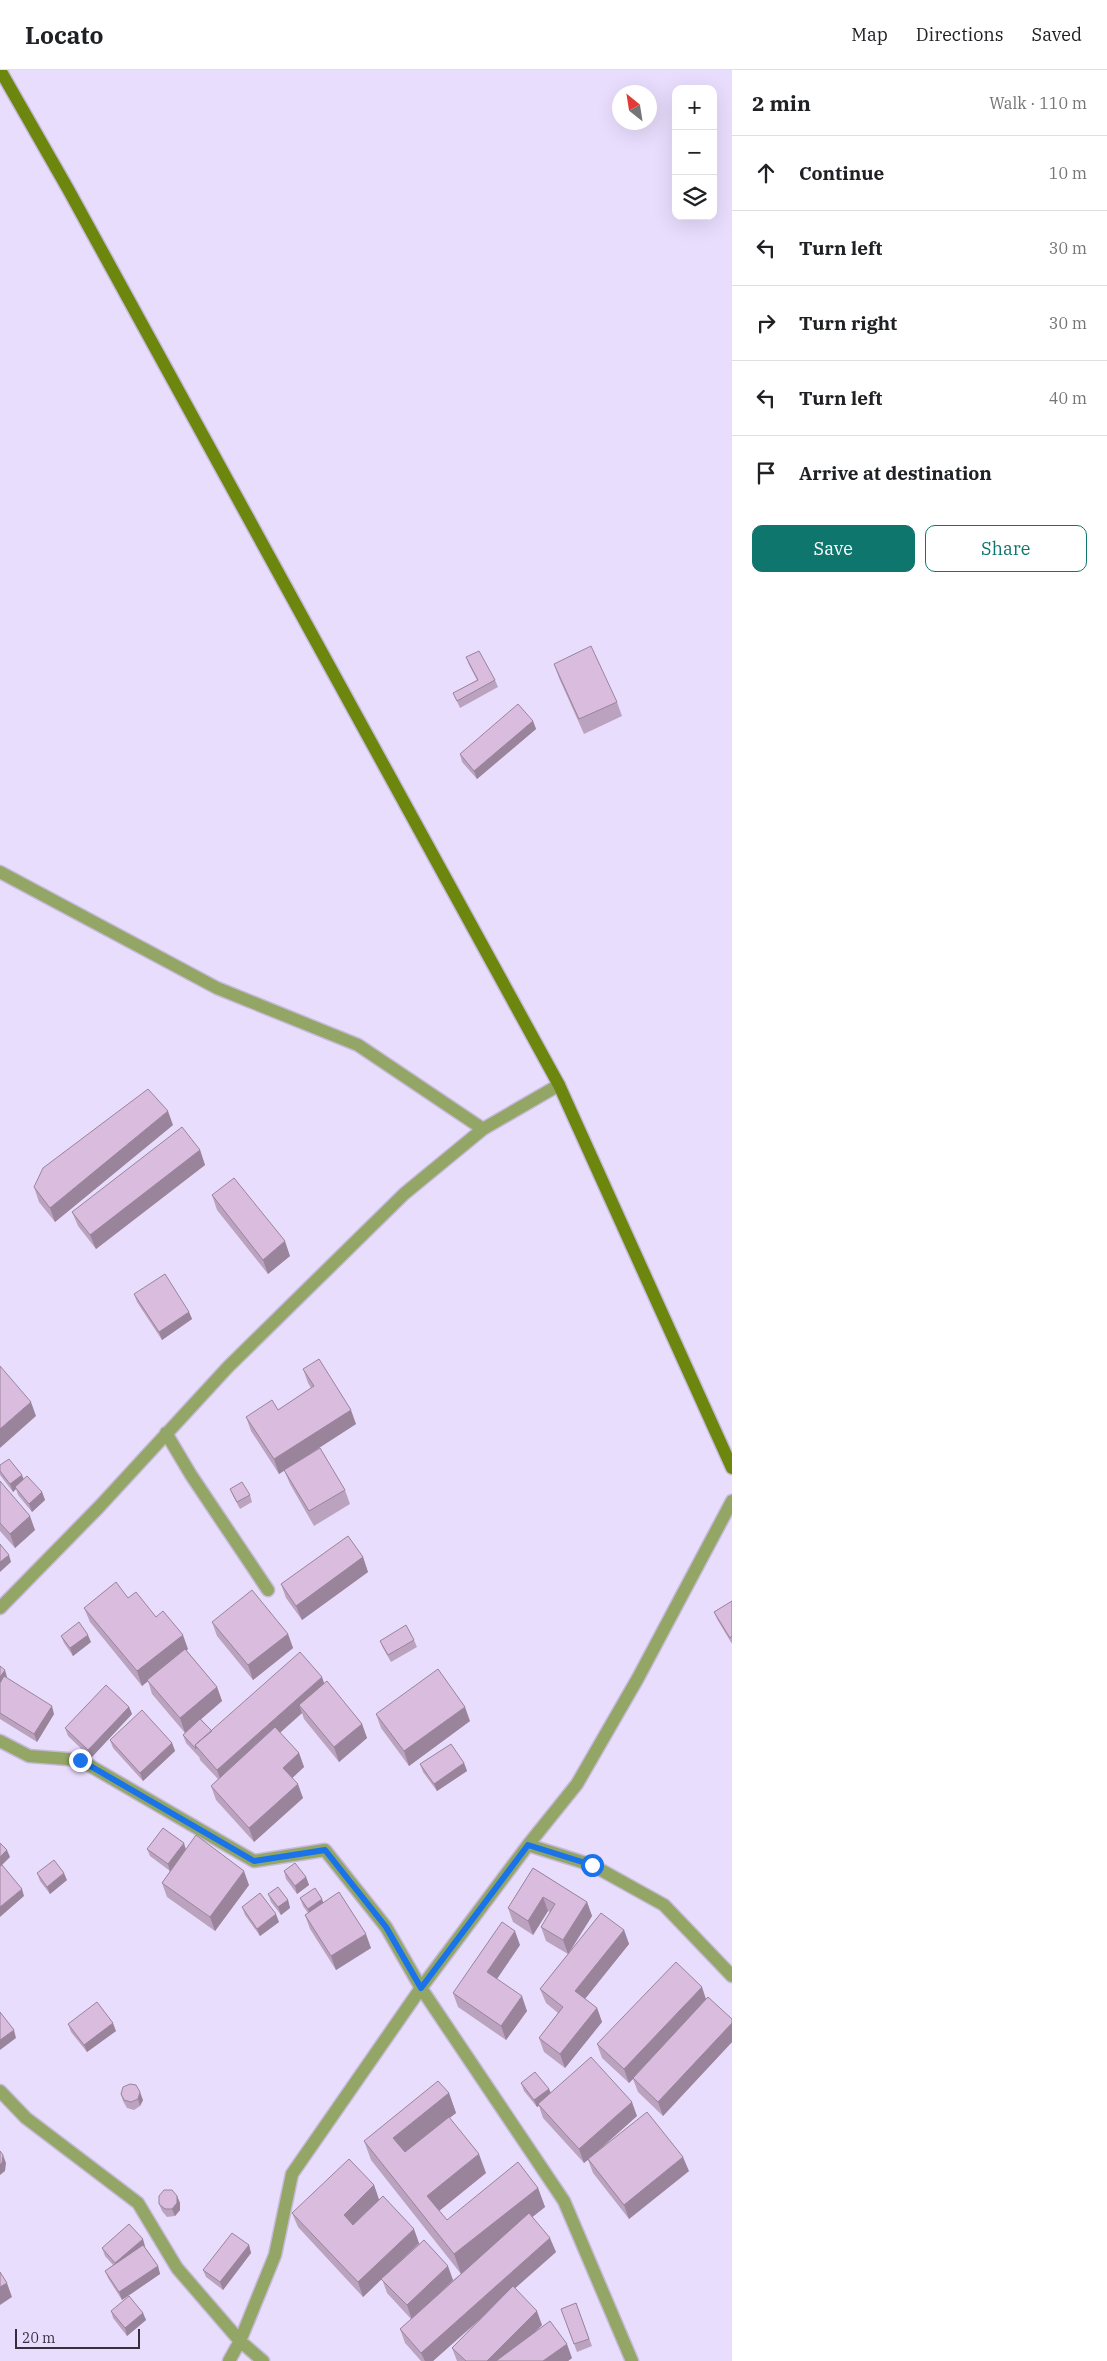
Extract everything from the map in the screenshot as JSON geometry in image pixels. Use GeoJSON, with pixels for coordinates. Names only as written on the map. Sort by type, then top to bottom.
{"type":"FeatureCollection","features":[{"type":"Feature","properties":{"kind":"main road"},"geometry":{"type":"LineString","coordinates":[[0,70],[68,188],[559,1085],[732,1468]]}},
{"type":"Feature","properties":{"kind":"street"},"geometry":{"type":"LineString","coordinates":[[0,872],[217,988],[358,1045],[483,1129]]}},
{"type":"Feature","properties":{"kind":"street"},"geometry":{"type":"LineString","coordinates":[[0,1608],[99,1507],[228,1366],[404,1194],[483,1129],[559,1085]]}},
{"type":"Feature","properties":{"kind":"street"},"geometry":{"type":"LineString","coordinates":[[166,1433],[191,1475],[268,1590]]}},
{"type":"Feature","properties":{"kind":"street"},"geometry":{"type":"LineString","coordinates":[[229,2361],[240,2341],[275,2255],[292,2174],[421,1988],[528,1845],[577,1784],[638,1678],[732,1501]]}},
{"type":"Feature","properties":{"kind":"street"},"geometry":{"type":"LineString","coordinates":[[0,1741],[29,1756],[80,1760],[254,1861],[325,1850],[386,1927],[421,1988],[564,2200],[632,2361]]}},
{"type":"Feature","properties":{"kind":"street"},"geometry":{"type":"LineString","coordinates":[[528,1845],[592,1865],[664,1905],[732,1976]]}},
{"type":"Feature","properties":{"kind":"street"},"geometry":{"type":"LineString","coordinates":[[0,2091],[26,2118],[138,2203],[177,2268],[240,2341],[263,2361]]}},
{"type":"Feature","properties":{"kind":"building"},"geometry":{"type":"Polygon","coordinates":[[[591,646],[617,702],[579,719],[554,664],[591,646]]]}},
{"type":"Feature","properties":{"kind":"building"},"geometry":{"type":"Polygon","coordinates":[[[479,651],[495,680],[457,701],[453,693],[478,680],[466,657],[479,651]]]}},
{"type":"Feature","properties":{"kind":"building"},"geometry":{"type":"Polygon","coordinates":[[[518,704],[533,721],[474,771],[460,754],[518,704]]]}},
{"type":"Feature","properties":{"kind":"building"},"geometry":{"type":"Polygon","coordinates":[[[148,1089],[168,1111],[50,1208],[34,1187],[43,1168],[148,1089]]]}},
{"type":"Feature","properties":{"kind":"building"},"geometry":{"type":"Polygon","coordinates":[[[182,1127],[200,1150],[90,1235],[72,1212],[182,1127]]]}},
{"type":"Feature","properties":{"kind":"building"},"geometry":{"type":"Polygon","coordinates":[[[234,1178],[285,1241],[263,1260],[212,1195],[234,1178]]]}},
{"type":"Feature","properties":{"kind":"building"},"geometry":{"type":"Polygon","coordinates":[[[165,1274],[189,1312],[159,1332],[134,1294],[165,1274]]]}},
{"type":"Feature","properties":{"kind":"building"},"geometry":{"type":"Polygon","coordinates":[[[319,1359],[351,1410],[274,1459],[246,1417],[272,1400],[278,1410],[314,1386],[303,1369],[319,1359]]]}},
{"type":"Feature","properties":{"kind":"building"},"geometry":{"type":"Polygon","coordinates":[[[0,1366],[31,1402],[0,1429],[0,1366]]]}},
{"type":"Feature","properties":{"kind":"building"},"geometry":{"type":"Polygon","coordinates":[[[320,1448],[345,1490],[309,1511],[284,1470],[320,1448]]]}},
{"type":"Feature","properties":{"kind":"building"},"geometry":{"type":"Polygon","coordinates":[[[9,1459],[22,1475],[10,1484],[0,1471],[0,1465],[9,1459]]]}},
{"type":"Feature","properties":{"kind":"building"},"geometry":{"type":"Polygon","coordinates":[[[27,1476],[42,1492],[29,1504],[15,1487],[27,1476]]]}},
{"type":"Feature","properties":{"kind":"building"},"geometry":{"type":"Polygon","coordinates":[[[0,1481],[30,1516],[10,1534],[0,1523],[0,1481]]]}},
{"type":"Feature","properties":{"kind":"building"},"geometry":{"type":"Polygon","coordinates":[[[242,1482],[250,1495],[237,1502],[230,1489],[242,1482]]]}},
{"type":"Feature","properties":{"kind":"building"},"geometry":{"type":"Polygon","coordinates":[[[348,1536],[363,1557],[296,1606],[281,1584],[348,1536]]]}},
{"type":"Feature","properties":{"kind":"building"},"geometry":{"type":"Polygon","coordinates":[[[0,1544],[9,1555],[0,1562],[0,1544]]]}},
{"type":"Feature","properties":{"kind":"building"},"geometry":{"type":"Polygon","coordinates":[[[116,1582],[128,1598],[136,1592],[156,1617],[163,1611],[183,1635],[137,1671],[84,1608],[116,1582]]]}},
{"type":"Feature","properties":{"kind":"building"},"geometry":{"type":"Polygon","coordinates":[[[252,1590],[288,1634],[248,1665],[212,1622],[252,1590]]]}},
{"type":"Feature","properties":{"kind":"building"},"geometry":{"type":"Polygon","coordinates":[[[732,1601],[732,1636],[730,1638],[714,1612],[732,1601]]]}},
{"type":"Feature","properties":{"kind":"building"},"geometry":{"type":"Polygon","coordinates":[[[79,1622],[88,1635],[70,1648],[61,1636],[79,1622]]]}},
{"type":"Feature","properties":{"kind":"building"},"geometry":{"type":"Polygon","coordinates":[[[406,1625],[414,1640],[388,1655],[380,1641],[406,1625]]]}},
{"type":"Feature","properties":{"kind":"building"},"geometry":{"type":"Polygon","coordinates":[[[185,1649],[217,1687],[180,1718],[147,1680],[185,1649]]]}},
{"type":"Feature","properties":{"kind":"building"},"geometry":{"type":"Polygon","coordinates":[[[300,1652],[322,1677],[217,1770],[195,1745],[300,1652]]]}},
{"type":"Feature","properties":{"kind":"building"},"geometry":{"type":"Polygon","coordinates":[[[0,1666],[5,1670],[0,1677],[0,1666]]]}},
{"type":"Feature","properties":{"kind":"building"},"geometry":{"type":"Polygon","coordinates":[[[438,1669],[465,1707],[404,1751],[376,1714],[438,1669]]]}},
{"type":"Feature","properties":{"kind":"building"},"geometry":{"type":"Polygon","coordinates":[[[4,1676],[52,1706],[34,1734],[0,1713],[0,1683],[4,1676]]]}},
{"type":"Feature","properties":{"kind":"building"},"geometry":{"type":"Polygon","coordinates":[[[327,1681],[362,1724],[334,1747],[299,1705],[327,1681]]]}},
{"type":"Feature","properties":{"kind":"building"},"geometry":{"type":"Polygon","coordinates":[[[106,1685],[129,1707],[88,1750],[65,1728],[106,1685]]]}},
{"type":"Feature","properties":{"kind":"building"},"geometry":{"type":"Polygon","coordinates":[[[142,1710],[172,1743],[140,1773],[110,1740],[142,1710]]]}},
{"type":"Feature","properties":{"kind":"building"},"geometry":{"type":"Polygon","coordinates":[[[200,1719],[212,1731],[195,1745],[196,1749],[183,1735],[200,1719]]]}},
{"type":"Feature","properties":{"kind":"building"},"geometry":{"type":"Polygon","coordinates":[[[275,1727],[299,1753],[283,1768],[298,1784],[249,1828],[211,1786],[275,1727]]]}},
{"type":"Feature","properties":{"kind":"building"},"geometry":{"type":"Polygon","coordinates":[[[451,1744],[464,1763],[434,1784],[420,1764],[451,1744]]]}},
{"type":"Feature","properties":{"kind":"building"},"geometry":{"type":"Polygon","coordinates":[[[163,1828],[184,1843],[168,1864],[147,1849],[163,1828]]]}},
{"type":"Feature","properties":{"kind":"building"},"geometry":{"type":"Polygon","coordinates":[[[196,1835],[244,1871],[210,1917],[162,1883],[196,1835]]]}},
{"type":"Feature","properties":{"kind":"building"},"geometry":{"type":"Polygon","coordinates":[[[0,1843],[7,1850],[0,1857],[0,1843]]]}},
{"type":"Feature","properties":{"kind":"building"},"geometry":{"type":"Polygon","coordinates":[[[54,1860],[64,1873],[47,1887],[37,1873],[54,1860]]]}},
{"type":"Feature","properties":{"kind":"building"},"geometry":{"type":"Polygon","coordinates":[[[295,1863],[306,1877],[295,1886],[284,1871],[295,1863]]]}},
{"type":"Feature","properties":{"kind":"building"},"geometry":{"type":"Polygon","coordinates":[[[2,1865],[22,1889],[0,1907],[0,1866],[2,1865]]]}},
{"type":"Feature","properties":{"kind":"building"},"geometry":{"type":"Polygon","coordinates":[[[533,1868],[587,1902],[563,1940],[541,1927],[555,1904],[543,1897],[528,1921],[508,1908],[533,1868]]]}},
{"type":"Feature","properties":{"kind":"building"},"geometry":{"type":"Polygon","coordinates":[[[278,1887],[288,1900],[278,1907],[268,1894],[278,1887]]]}},
{"type":"Feature","properties":{"kind":"building"},"geometry":{"type":"Polygon","coordinates":[[[315,1888],[322,1899],[308,1909],[300,1898],[315,1888]]]}},
{"type":"Feature","properties":{"kind":"building"},"geometry":{"type":"Polygon","coordinates":[[[339,1892],[366,1934],[331,1956],[305,1915],[339,1892]]]}},
{"type":"Feature","properties":{"kind":"building"},"geometry":{"type":"Polygon","coordinates":[[[260,1893],[276,1914],[257,1929],[242,1907],[260,1893]]]}},
{"type":"Feature","properties":{"kind":"building"},"geometry":{"type":"Polygon","coordinates":[[[601,1913],[624,1930],[575,1991],[597,2008],[560,2054],[539,2038],[563,2007],[540,1989],[601,1913]]]}},
{"type":"Feature","properties":{"kind":"building"},"geometry":{"type":"Polygon","coordinates":[[[502,1922],[515,1931],[487,1972],[522,1996],[501,2026],[453,1993],[502,1922]]]}},
{"type":"Feature","properties":{"kind":"building"},"geometry":{"type":"Polygon","coordinates":[[[676,1962],[702,1987],[624,2069],[597,2044],[676,1962]]]}},
{"type":"Feature","properties":{"kind":"building"},"geometry":{"type":"Polygon","coordinates":[[[708,1997],[732,2019],[732,2023],[658,2102],[633,2078],[708,1997]]]}},
{"type":"Feature","properties":{"kind":"building"},"geometry":{"type":"Polygon","coordinates":[[[97,2002],[113,2023],[84,2045],[68,2024],[97,2002]]]}},
{"type":"Feature","properties":{"kind":"building"},"geometry":{"type":"Polygon","coordinates":[[[0,2012],[14,2030],[0,2040],[0,2012]]]}},
{"type":"Feature","properties":{"kind":"building"},"geometry":{"type":"Polygon","coordinates":[[[591,2057],[632,2102],[579,2149],[538,2104],[591,2057]]]}},
{"type":"Feature","properties":{"kind":"building"},"geometry":{"type":"Polygon","coordinates":[[[535,2072],[549,2089],[534,2100],[521,2083],[535,2072]]]}},
{"type":"Feature","properties":{"kind":"building"},"geometry":{"type":"Polygon","coordinates":[[[438,2081],[449,2093],[393,2138],[405,2152],[449,2117],[479,2154],[427,2196],[447,2220],[518,2162],[538,2188],[454,2254],[364,2141],[438,2081]]]}},
{"type":"Feature","properties":{"kind":"building"},"geometry":{"type":"Polygon","coordinates":[[[130,2084],[136,2085],[140,2092],[138,2099],[131,2102],[124,2100],[121,2094],[123,2087],[130,2084]]]}},
{"type":"Feature","properties":{"kind":"building"},"geometry":{"type":"Polygon","coordinates":[[[647,2112],[683,2157],[624,2205],[588,2159],[647,2112]]]}},
{"type":"Feature","properties":{"kind":"building"},"geometry":{"type":"Polygon","coordinates":[[[0,2151],[3,2155],[0,2165],[0,2151]]]}},
{"type":"Feature","properties":{"kind":"building"},"geometry":{"type":"Polygon","coordinates":[[[349,2159],[374,2185],[344,2215],[353,2225],[383,2196],[414,2229],[358,2282],[292,2213],[349,2159]]]}},
{"type":"Feature","properties":{"kind":"building"},"geometry":{"type":"Polygon","coordinates":[[[164,2190],[172,2190],[177,2196],[177,2203],[172,2209],[165,2209],[159,2204],[159,2196],[164,2190]]]}},
{"type":"Feature","properties":{"kind":"building"},"geometry":{"type":"Polygon","coordinates":[[[529,2213],[550,2238],[421,2353],[400,2329],[529,2213]]]}},
{"type":"Feature","properties":{"kind":"building"},"geometry":{"type":"Polygon","coordinates":[[[129,2224],[143,2239],[115,2263],[102,2248],[129,2224]]]}},
{"type":"Feature","properties":{"kind":"building"},"geometry":{"type":"Polygon","coordinates":[[[232,2233],[249,2245],[220,2282],[203,2270],[232,2233]]]}},
{"type":"Feature","properties":{"kind":"building"},"geometry":{"type":"Polygon","coordinates":[[[424,2240],[448,2266],[407,2305],[381,2279],[424,2240]]]}},
{"type":"Feature","properties":{"kind":"building"},"geometry":{"type":"Polygon","coordinates":[[[143,2245],[158,2266],[119,2292],[105,2271],[143,2245]]]}},
{"type":"Feature","properties":{"kind":"building"},"geometry":{"type":"Polygon","coordinates":[[[0,2272],[7,2283],[0,2287],[0,2272]]]}},
{"type":"Feature","properties":{"kind":"building"},"geometry":{"type":"Polygon","coordinates":[[[513,2286],[537,2311],[487,2361],[466,2361],[452,2348],[513,2286]]]}},
{"type":"Feature","properties":{"kind":"building"},"geometry":{"type":"Polygon","coordinates":[[[129,2296],[143,2313],[125,2328],[111,2311],[129,2296]]]}},
{"type":"Feature","properties":{"kind":"building"},"geometry":{"type":"Polygon","coordinates":[[[576,2303],[589,2339],[574,2344],[561,2309],[576,2303]]]}},
{"type":"Feature","properties":{"kind":"building"},"geometry":{"type":"Polygon","coordinates":[[[550,2321],[567,2344],[543,2361],[496,2361],[550,2321]]]}},
{"type":"Feature","properties":{"kind":"route"},"geometry":{"type":"LineString","coordinates":[[80,1760],[254,1861],[325,1850],[386,1927],[421,1988],[528,1845],[592,1865]]}}]}
